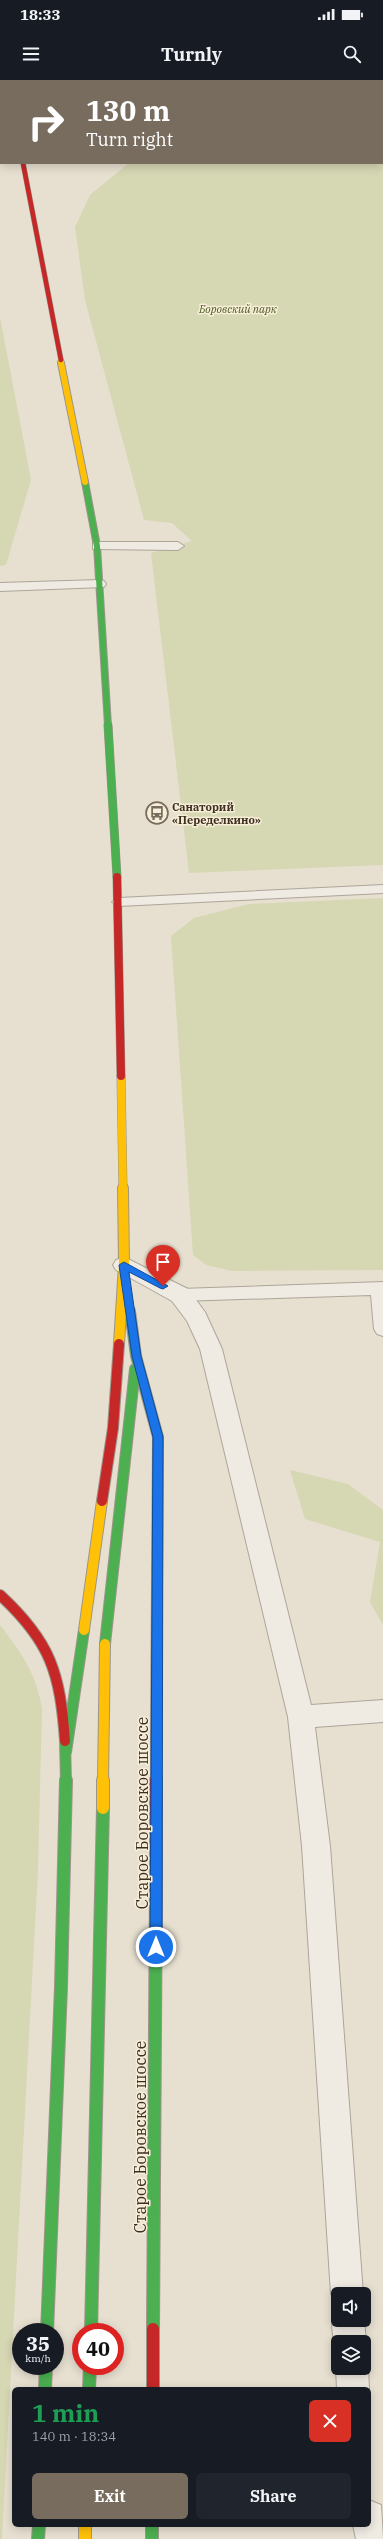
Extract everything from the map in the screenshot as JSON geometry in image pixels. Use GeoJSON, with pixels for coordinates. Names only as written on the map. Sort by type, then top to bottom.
{"type":"FeatureCollection","features":[{"type":"Feature","properties":{"kind":"street"},"geometry":{"type":"LineString","coordinates":[[23,164],[97,546],[119,902],[124,1265],[113,1428],[66,1752],[63,1972],[47,2323]]}},
{"type":"Feature","properties":{"kind":"street"},"geometry":{"type":"LineString","coordinates":[[124,1265],[180,1295],[197,1318],[211,1348],[301,1717],[316,1846],[347,2287]]}},
{"type":"Feature","properties":{"kind":"street","name":"Старое Боровское шоссе"},"geometry":{"type":"LineString","coordinates":[[124,1265],[136,1356],[158,1437],[153,2387]]}},
{"type":"Feature","properties":{"kind":"street"},"geometry":{"type":"LineString","coordinates":[[91,2323],[101,1972],[104,1655],[136,1356]]}},
{"type":"Feature","properties":{"kind":"street"},"geometry":{"type":"LineString","coordinates":[[0,1595],[21,1613],[44,1640],[49,1653],[59,1699],[66,1752]]}},
{"type":"Feature","properties":{"kind":"street"},"geometry":{"type":"LineString","coordinates":[[301,1717],[383,1711]]}},
{"type":"Feature","properties":{"kind":"street"},"geometry":{"type":"LineString","coordinates":[[45,2387],[46,2375]]}},
{"type":"Feature","properties":{"kind":"street"},"geometry":{"type":"LineString","coordinates":[[89,2387],[90,2375]]}},
{"type":"Feature","properties":{"kind":"street"},"geometry":{"type":"LineString","coordinates":[[352,2375],[353,2387]]}},
{"type":"Feature","properties":{"kind":"street"},"geometry":{"type":"LineString","coordinates":[[38,2539],[39,2527]]}},
{"type":"Feature","properties":{"kind":"street"},"geometry":{"type":"LineString","coordinates":[[85,2527],[85,2539]]}},
{"type":"Feature","properties":{"kind":"street"},"geometry":{"type":"LineString","coordinates":[[152,2527],[152,2539]]}},
{"type":"Feature","properties":{"kind":"street"},"geometry":{"type":"LineString","coordinates":[[371,2527],[373,2539]]}},
{"type":"Feature","properties":{"kind":"lane"},"geometry":{"type":"LineString","coordinates":[[97,546],[178,546]]}},
{"type":"Feature","properties":{"kind":"lane"},"geometry":{"type":"LineString","coordinates":[[0,587],[100,584]]}},
{"type":"Feature","properties":{"kind":"lane"},"geometry":{"type":"LineString","coordinates":[[119,902],[383,889]]}},
{"type":"Feature","properties":{"kind":"lane"},"geometry":{"type":"LineString","coordinates":[[180,1295],[381,1288],[383,1329]]}},
{"type":"Feature","properties":{"kind":"green space","name":"Боровский парк"},"geometry":{"type":"Polygon","coordinates":[[[128,164],[383,164],[383,865],[189,873],[151,553],[192,541],[172,523],[144,520],[85,300],[75,227],[90,195],[128,164]]]}},
{"type":"Feature","properties":{"kind":"green space"},"geometry":{"type":"Polygon","coordinates":[[[0,317],[31,480],[6,565],[0,566],[0,317]]]}},
{"type":"Feature","properties":{"kind":"green space"},"geometry":{"type":"Polygon","coordinates":[[[383,898],[383,1270],[232,1271],[206,1265],[193,1255],[171,936],[194,918],[249,904],[383,898]]]}},
{"type":"Feature","properties":{"kind":"green space"},"geometry":{"type":"Polygon","coordinates":[[[290,1470],[348,1484],[383,1510],[383,1625],[370,1602],[380,1542],[305,1519],[290,1470]]]}},
{"type":"Feature","properties":{"kind":"green space"},"geometry":{"type":"Polygon","coordinates":[[[0,1625],[15,1645],[32,1674],[42,1709],[38,1869],[14,2323],[12,2323],[12,2353],[2,2539],[0,2539],[0,1625]]]}},
{"type":"Feature","properties":{"kind":"traffic: fast"},"geometry":{"type":"LineString","coordinates":[[85,482],[97,546],[117,877]]}},
{"type":"Feature","properties":{"kind":"traffic: fast"},"geometry":{"type":"LineString","coordinates":[[130,1311],[136,1356],[158,1437],[156,1732]]}},
{"type":"Feature","properties":{"kind":"traffic: fast"},"geometry":{"type":"LineString","coordinates":[[105,1644],[135,1369]]}},
{"type":"Feature","properties":{"kind":"traffic: fast"},"geometry":{"type":"LineString","coordinates":[[66,1752],[84,1630]]}},
{"type":"Feature","properties":{"kind":"traffic: fast"},"geometry":{"type":"LineString","coordinates":[[47,2323],[61,1987],[66,1789],[65,1741]]}},
{"type":"Feature","properties":{"kind":"traffic: fast"},"geometry":{"type":"LineString","coordinates":[[91,2323],[101,1972],[103,1808]]}},
{"type":"Feature","properties":{"kind":"traffic: fast"},"geometry":{"type":"LineString","coordinates":[[153,2329],[156,1883]]}},
{"type":"Feature","properties":{"kind":"traffic: fast"},"geometry":{"type":"LineString","coordinates":[[45,2387],[46,2375]]}},
{"type":"Feature","properties":{"kind":"traffic: fast"},"geometry":{"type":"LineString","coordinates":[[89,2387],[90,2375]]}},
{"type":"Feature","properties":{"kind":"traffic: fast"},"geometry":{"type":"LineString","coordinates":[[38,2539],[39,2527]]}},
{"type":"Feature","properties":{"kind":"traffic: fast"},"geometry":{"type":"LineString","coordinates":[[152,2527],[152,2539]]}},
{"type":"Feature","properties":{"kind":"traffic: slow"},"geometry":{"type":"LineString","coordinates":[[61,360],[85,482]]}},
{"type":"Feature","properties":{"kind":"traffic: slow"},"geometry":{"type":"LineString","coordinates":[[119,1344],[124,1265],[121,1076]]}},
{"type":"Feature","properties":{"kind":"traffic: slow"},"geometry":{"type":"LineString","coordinates":[[84,1630],[102,1501]]}},
{"type":"Feature","properties":{"kind":"traffic: slow"},"geometry":{"type":"LineString","coordinates":[[103,1808],[105,1644]]}},
{"type":"Feature","properties":{"kind":"traffic: slow"},"geometry":{"type":"LineString","coordinates":[[85,2527],[85,2539]]}},
{"type":"Feature","properties":{"kind":"traffic: jam"},"geometry":{"type":"LineString","coordinates":[[23,164],[61,360]]}},
{"type":"Feature","properties":{"kind":"traffic: jam"},"geometry":{"type":"LineString","coordinates":[[117,877],[121,1076]]}},
{"type":"Feature","properties":{"kind":"traffic: jam"},"geometry":{"type":"LineString","coordinates":[[102,1501],[113,1428],[119,1344]]}},
{"type":"Feature","properties":{"kind":"traffic: jam"},"geometry":{"type":"LineString","coordinates":[[0,1595],[18,1611],[32,1627],[43,1643],[51,1659],[61,1696],[65,1741]]}},
{"type":"Feature","properties":{"kind":"traffic: jam"},"geometry":{"type":"LineString","coordinates":[[156,1732],[156,1883]]}},
{"type":"Feature","properties":{"kind":"traffic: jam"},"geometry":{"type":"LineString","coordinates":[[153,2329],[153,2387]]}},
{"type":"Feature","properties":{"kind":"place","name":"Санаторий «Переделкино»"},"geometry":{"type":"Point","coordinates":[157,813]}},
{"type":"Feature","properties":{"kind":"route"},"geometry":{"type":"LineString","coordinates":[[156,1947],[159,1552],[158,1437],[136,1356],[124,1265],[163,1286]]}}]}
